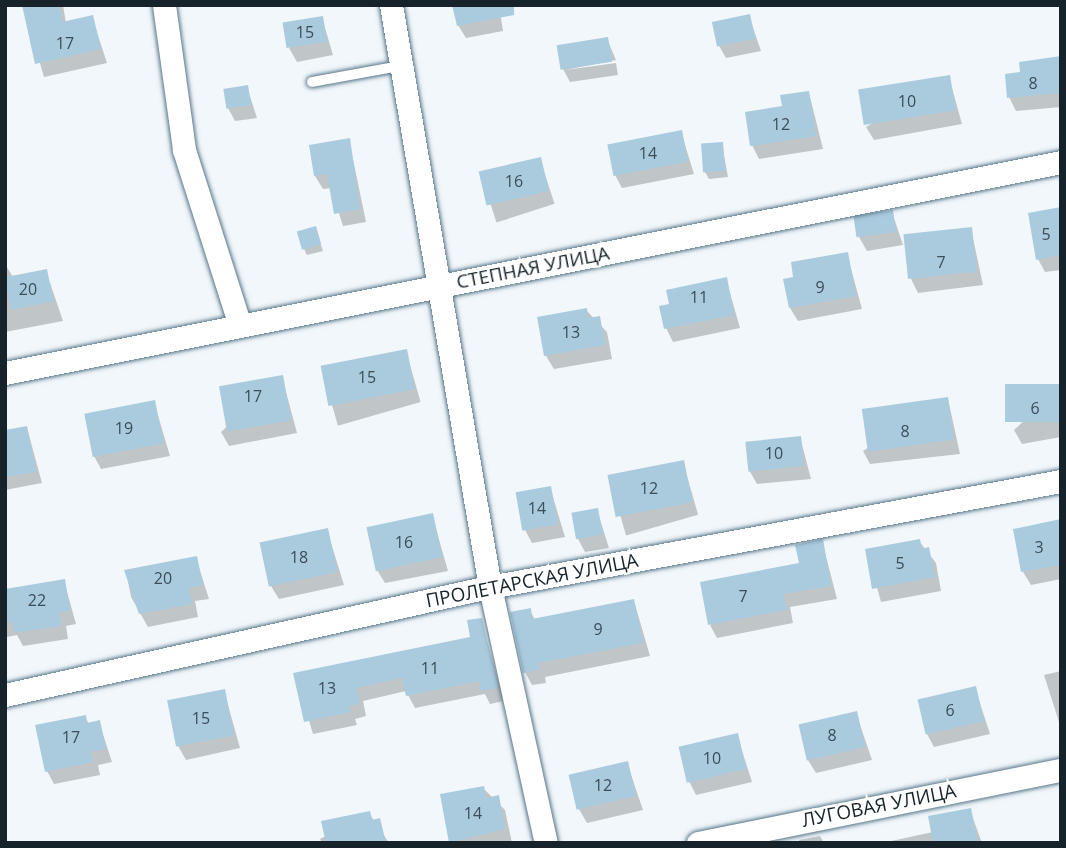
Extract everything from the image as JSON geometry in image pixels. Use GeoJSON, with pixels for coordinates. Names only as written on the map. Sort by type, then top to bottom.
{"type":"FeatureCollection","features":[{"type":"Feature","properties":{"kind":"street"},"geometry":{"type":"LineString","coordinates":[[164,5],[184,150],[239,322]]}},
{"type":"Feature","properties":{"kind":"street"},"geometry":{"type":"LineString","coordinates":[[391,5],[490,587],[546,843]]}},
{"type":"Feature","properties":{"kind":"street","name":"СТЕПНАЯ УЛИЦА"},"geometry":{"type":"LineString","coordinates":[[5,373],[239,322],[440,286],[1061,162]]}},
{"type":"Feature","properties":{"kind":"street","name":"ПРОЛЕТАРСКАЯ УЛИЦА"},"geometry":{"type":"LineString","coordinates":[[5,695],[490,587],[1061,481]]}},
{"type":"Feature","properties":{"kind":"street","name":"ЛУГОВАЯ УЛИЦА"},"geometry":{"type":"LineString","coordinates":[[698,843],[1061,770]]}},
{"type":"Feature","properties":{"kind":"lane"},"geometry":{"type":"LineString","coordinates":[[312,82],[400,66]]}},
{"type":"Feature","properties":{"kind":"building"},"geometry":{"type":"Polygon","coordinates":[[[22,5],[59,5],[62,22],[93,15],[101,49],[35,64],[22,5]]]}},
{"type":"Feature","properties":{"kind":"building"},"geometry":{"type":"Polygon","coordinates":[[[452,5],[514,5],[514,15],[457,26],[452,5]]]}},
{"type":"Feature","properties":{"kind":"building"},"geometry":{"type":"Polygon","coordinates":[[[750,14],[755,38],[717,47],[712,22],[750,14]]]}},
{"type":"Feature","properties":{"kind":"building"},"geometry":{"type":"Polygon","coordinates":[[[323,16],[327,42],[287,48],[283,22],[323,16]]]}},
{"type":"Feature","properties":{"kind":"building"},"geometry":{"type":"Polygon","coordinates":[[[608,37],[612,62],[561,70],[557,45],[608,37]]]}},
{"type":"Feature","properties":{"kind":"building"},"geometry":{"type":"Polygon","coordinates":[[[1061,56],[1061,93],[1007,98],[1005,74],[1020,72],[1019,62],[1061,56]]]}},
{"type":"Feature","properties":{"kind":"building"},"geometry":{"type":"Polygon","coordinates":[[[950,75],[956,111],[864,125],[858,90],[950,75]]]}},
{"type":"Feature","properties":{"kind":"building"},"geometry":{"type":"Polygon","coordinates":[[[248,85],[251,105],[226,109],[223,89],[248,85]]]}},
{"type":"Feature","properties":{"kind":"building"},"geometry":{"type":"Polygon","coordinates":[[[809,91],[816,136],[750,146],[745,112],[782,106],[780,95],[809,91]]]}},
{"type":"Feature","properties":{"kind":"building"},"geometry":{"type":"Polygon","coordinates":[[[682,130],[688,161],[614,176],[607,145],[682,130]]]}},
{"type":"Feature","properties":{"kind":"building"},"geometry":{"type":"Polygon","coordinates":[[[350,138],[360,209],[334,214],[327,174],[314,176],[309,145],[350,138]]]}},
{"type":"Feature","properties":{"kind":"building"},"geometry":{"type":"Polygon","coordinates":[[[723,142],[725,171],[703,172],[701,144],[723,142]]]}},
{"type":"Feature","properties":{"kind":"building"},"geometry":{"type":"Polygon","coordinates":[[[541,157],[549,191],[487,205],[479,171],[541,157]]]}},
{"type":"Feature","properties":{"kind":"building"},"geometry":{"type":"Polygon","coordinates":[[[1061,207],[1061,255],[1036,260],[1028,213],[1061,207]]]}},
{"type":"Feature","properties":{"kind":"building"},"geometry":{"type":"Polygon","coordinates":[[[893,210],[896,232],[856,237],[853,216],[893,210]]]}},
{"type":"Feature","properties":{"kind":"building"},"geometry":{"type":"Polygon","coordinates":[[[316,226],[321,244],[302,250],[297,232],[316,226]]]}},
{"type":"Feature","properties":{"kind":"building"},"geometry":{"type":"Polygon","coordinates":[[[972,227],[977,272],[908,279],[903,234],[972,227]]]}},
{"type":"Feature","properties":{"kind":"building"},"geometry":{"type":"Polygon","coordinates":[[[848,252],[856,296],[789,308],[783,279],[793,277],[791,262],[848,252]]]}},
{"type":"Feature","properties":{"kind":"building"},"geometry":{"type":"Polygon","coordinates":[[[47,269],[53,301],[11,310],[5,277],[47,269]]]}},
{"type":"Feature","properties":{"kind":"building"},"geometry":{"type":"Polygon","coordinates":[[[727,277],[734,315],[664,329],[659,306],[669,304],[666,290],[727,277]]]}},
{"type":"Feature","properties":{"kind":"building"},"geometry":{"type":"Polygon","coordinates":[[[587,308],[588,318],[600,316],[605,345],[544,356],[537,317],[587,308]]]}},
{"type":"Feature","properties":{"kind":"building"},"geometry":{"type":"Polygon","coordinates":[[[407,349],[415,389],[328,406],[321,366],[407,349]]]}},
{"type":"Feature","properties":{"kind":"building"},"geometry":{"type":"Polygon","coordinates":[[[283,375],[291,420],[227,432],[219,386],[283,375]]]}},
{"type":"Feature","properties":{"kind":"building"},"geometry":{"type":"Polygon","coordinates":[[[1005,384],[1061,384],[1061,422],[1005,422],[1005,384]]]}},
{"type":"Feature","properties":{"kind":"building"},"geometry":{"type":"Polygon","coordinates":[[[948,397],[954,440],[868,452],[862,409],[948,397]]]}},
{"type":"Feature","properties":{"kind":"building"},"geometry":{"type":"Polygon","coordinates":[[[155,400],[163,443],[93,457],[84,414],[155,400]]]}},
{"type":"Feature","properties":{"kind":"building"},"geometry":{"type":"Polygon","coordinates":[[[27,426],[36,472],[5,477],[5,430],[27,426]]]}},
{"type":"Feature","properties":{"kind":"building"},"geometry":{"type":"Polygon","coordinates":[[[801,436],[804,466],[748,472],[745,442],[801,436]]]}},
{"type":"Feature","properties":{"kind":"building"},"geometry":{"type":"Polygon","coordinates":[[[684,460],[692,502],[616,517],[607,475],[684,460]]]}},
{"type":"Feature","properties":{"kind":"building"},"geometry":{"type":"Polygon","coordinates":[[[551,486],[558,524],[522,531],[516,492],[551,486]]]}},
{"type":"Feature","properties":{"kind":"building"},"geometry":{"type":"Polygon","coordinates":[[[598,508],[603,535],[576,539],[571,513],[598,508]]]}},
{"type":"Feature","properties":{"kind":"building"},"geometry":{"type":"Polygon","coordinates":[[[433,513],[442,557],[376,571],[366,527],[433,513]]]}},
{"type":"Feature","properties":{"kind":"building"},"geometry":{"type":"Polygon","coordinates":[[[1061,519],[1061,565],[1021,572],[1013,529],[1061,519]]]}},
{"type":"Feature","properties":{"kind":"building"},"geometry":{"type":"Polygon","coordinates":[[[328,528],[337,572],[269,587],[260,543],[328,528]]]}},
{"type":"Feature","properties":{"kind":"building"},"geometry":{"type":"Polygon","coordinates":[[[823,539],[831,586],[783,594],[787,610],[708,625],[700,582],[799,563],[795,545],[823,539]]]}},
{"type":"Feature","properties":{"kind":"building"},"geometry":{"type":"Polygon","coordinates":[[[920,539],[922,549],[929,547],[935,577],[872,589],[865,549],[920,539]]]}},
{"type":"Feature","properties":{"kind":"building"},"geometry":{"type":"Polygon","coordinates":[[[197,556],[203,585],[189,588],[192,604],[139,614],[124,570],[197,556]]]}},
{"type":"Feature","properties":{"kind":"building"},"geometry":{"type":"Polygon","coordinates":[[[65,579],[70,611],[59,612],[61,626],[14,633],[12,622],[5,623],[5,589],[65,579]]]}},
{"type":"Feature","properties":{"kind":"building"},"geometry":{"type":"Polygon","coordinates":[[[634,599],[643,643],[538,663],[539,670],[523,673],[510,612],[531,608],[532,619],[634,599]]]}},
{"type":"Feature","properties":{"kind":"building"},"geometry":{"type":"Polygon","coordinates":[[[482,618],[498,688],[481,691],[479,681],[406,696],[402,678],[357,688],[360,703],[349,706],[351,712],[304,722],[293,673],[470,637],[467,620],[482,618]]]}},
{"type":"Feature","properties":{"kind":"building"},"geometry":{"type":"Polygon","coordinates":[[[976,686],[984,721],[926,735],[918,699],[976,686]]]}},
{"type":"Feature","properties":{"kind":"building"},"geometry":{"type":"Polygon","coordinates":[[[225,689],[234,735],[176,746],[167,700],[225,689]]]}},
{"type":"Feature","properties":{"kind":"building"},"geometry":{"type":"Polygon","coordinates":[[[857,711],[865,747],[807,761],[799,724],[857,711]]]}},
{"type":"Feature","properties":{"kind":"building"},"geometry":{"type":"Polygon","coordinates":[[[86,715],[87,723],[100,720],[106,749],[91,752],[93,762],[45,772],[35,725],[86,715]]]}},
{"type":"Feature","properties":{"kind":"building"},"geometry":{"type":"Polygon","coordinates":[[[738,733],[746,769],[687,783],[679,747],[738,733]]]}},
{"type":"Feature","properties":{"kind":"building"},"geometry":{"type":"Polygon","coordinates":[[[628,761],[636,796],[577,810],[569,775],[628,761]]]}},
{"type":"Feature","properties":{"kind":"building"},"geometry":{"type":"Polygon","coordinates":[[[484,786],[486,798],[499,795],[505,829],[449,843],[440,794],[484,786]]]}},
{"type":"Feature","properties":{"kind":"building"},"geometry":{"type":"Polygon","coordinates":[[[971,808],[978,843],[933,843],[928,816],[971,808]]]}},
{"type":"Feature","properties":{"kind":"building"},"geometry":{"type":"Polygon","coordinates":[[[370,811],[372,820],[380,818],[386,843],[326,843],[321,821],[370,811]]]}}]}
